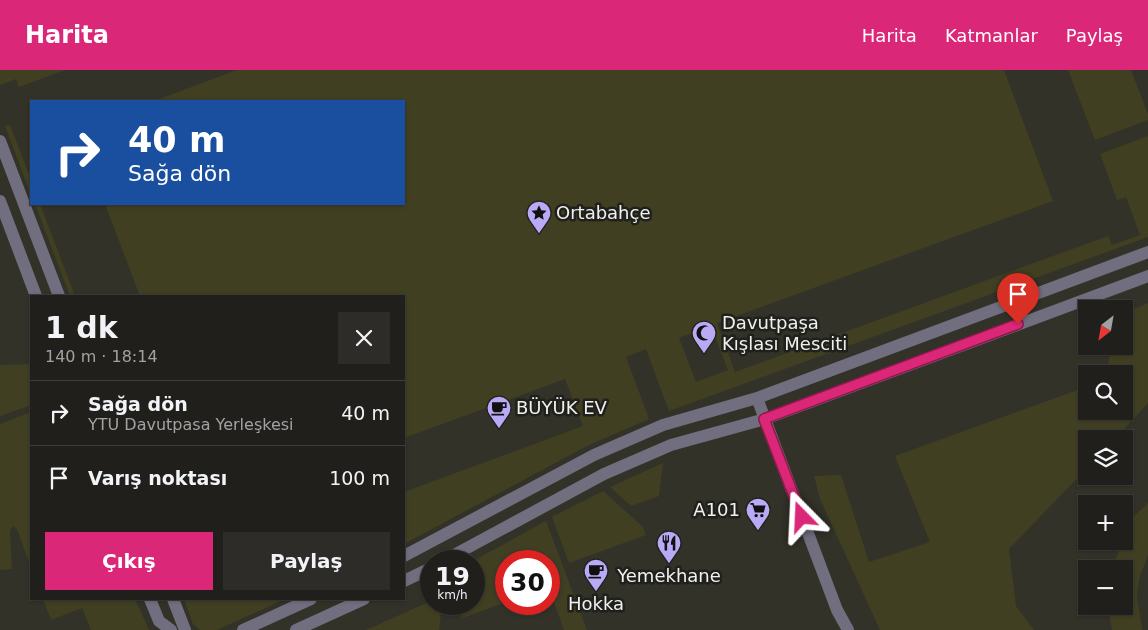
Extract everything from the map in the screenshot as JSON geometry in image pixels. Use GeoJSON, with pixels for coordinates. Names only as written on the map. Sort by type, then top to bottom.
{"type":"FeatureCollection","features":[{"type":"Feature","properties":{"kind":"street"},"geometry":{"type":"LineString","coordinates":[[0,141],[59,295]]}},
{"type":"Feature","properties":{"kind":"street"},"geometry":{"type":"LineString","coordinates":[[0,201],[36,295]]}},
{"type":"Feature","properties":{"kind":"street"},"geometry":{"type":"LineString","coordinates":[[405,555],[594,455],[663,425],[757,398],[1148,252]]}},
{"type":"Feature","properties":{"kind":"street"},"geometry":{"type":"LineString","coordinates":[[463,550],[604,474],[671,445],[764,419],[1148,276]]}},
{"type":"Feature","properties":{"kind":"street"},"geometry":{"type":"LineString","coordinates":[[757,398],[837,610],[848,630]]}},
{"type":"Feature","properties":{"kind":"street"},"geometry":{"type":"LineString","coordinates":[[405,581],[420,573]]}},
{"type":"Feature","properties":{"kind":"street"},"geometry":{"type":"LineString","coordinates":[[150,600],[159,621],[171,630]]}},
{"type":"Feature","properties":{"kind":"street"},"geometry":{"type":"LineString","coordinates":[[173,600],[185,630]]}},
{"type":"Feature","properties":{"kind":"street"},"geometry":{"type":"LineString","coordinates":[[243,630],[309,600]]}},
{"type":"Feature","properties":{"kind":"street"},"geometry":{"type":"LineString","coordinates":[[296,630],[362,600]]}},
{"type":"Feature","properties":{"kind":"street"},"geometry":{"type":"LineString","coordinates":[[837,610],[839,630]]}},
{"type":"Feature","properties":{"kind":"shaded area"},"geometry":{"type":"Polygon","coordinates":[[[0,70],[1148,70],[1148,630],[0,630],[0,70]]]}},
{"type":"Feature","properties":{"kind":"shaded area"},"geometry":{"type":"Polygon","coordinates":[[[0,70],[65,70],[19,87],[16,79],[0,85],[0,70]]]}},
{"type":"Feature","properties":{"kind":"shaded area","name":"Ortabahçe"},"geometry":{"type":"Polygon","coordinates":[[[237,70],[1004,70],[1053,201],[717,323],[735,372],[1108,236],[1112,245],[1140,235],[1126,197],[1117,200],[1100,154],[1148,136],[1148,237],[669,411],[646,349],[626,357],[649,419],[589,445],[405,543],[405,492],[583,426],[565,379],[405,438],[405,295],[140,295],[105,205],[405,205],[405,100],[157,100],[237,70]],[[711,326],[679,338],[696,382],[728,370],[711,326]]]}},
{"type":"Feature","properties":{"kind":"shaded area"},"geometry":{"type":"Polygon","coordinates":[[[1068,70],[1131,70],[1148,114],[1148,120],[1095,140],[1068,70]]]}},
{"type":"Feature","properties":{"kind":"shaded area"},"geometry":{"type":"Polygon","coordinates":[[[10,125],[30,177],[30,192],[5,126],[10,125]]]}},
{"type":"Feature","properties":{"kind":"shaded area"},"geometry":{"type":"Polygon","coordinates":[[[35,205],[40,205],[75,295],[70,295],[35,205]]]}},
{"type":"Feature","properties":{"kind":"shaded area"},"geometry":{"type":"Polygon","coordinates":[[[1148,303],[1148,403],[1133,419],[1133,365],[1107,365],[1110,355],[1133,355],[1133,309],[1148,303]]]}},
{"type":"Feature","properties":{"kind":"shaded area"},"geometry":{"type":"Polygon","coordinates":[[[30,364],[30,405],[0,416],[0,365],[30,364]]]}},
{"type":"Feature","properties":{"kind":"shaded area"},"geometry":{"type":"Polygon","coordinates":[[[1078,390],[1078,420],[1132,420],[1123,430],[1078,430],[1078,477],[1009,549],[1016,606],[1034,630],[880,630],[820,499],[814,476],[841,475],[869,562],[930,542],[895,456],[1078,390]]]}},
{"type":"Feature","properties":{"kind":"shaded area"},"geometry":{"type":"Polygon","coordinates":[[[30,412],[30,565],[17,529],[13,526],[10,531],[12,569],[0,570],[0,424],[30,412]]]}},
{"type":"Feature","properties":{"kind":"shaded area"},"geometry":{"type":"Polygon","coordinates":[[[663,463],[659,496],[631,506],[610,487],[663,463]]]}},
{"type":"Feature","properties":{"kind":"shaded area"},"geometry":{"type":"Polygon","coordinates":[[[603,491],[643,527],[646,535],[569,563],[552,517],[603,491]]]}},
{"type":"Feature","properties":{"kind":"shaded area"},"geometry":{"type":"Polygon","coordinates":[[[1148,503],[1148,555],[1139,579],[1137,595],[1142,630],[1112,630],[1110,615],[1133,615],[1133,560],[1115,560],[1119,550],[1133,550],[1133,517],[1148,503]]]}},
{"type":"Feature","properties":{"kind":"shaded area"},"geometry":{"type":"Polygon","coordinates":[[[546,521],[557,550],[495,550],[495,606],[485,610],[485,554],[546,521]]]}},
{"type":"Feature","properties":{"kind":"shaded area"},"geometry":{"type":"Polygon","coordinates":[[[560,558],[587,630],[564,630],[559,615],[560,558]]]}},
{"type":"Feature","properties":{"kind":"shaded area"},"geometry":{"type":"Polygon","coordinates":[[[43,600],[135,600],[149,630],[91,630],[82,608],[51,620],[43,600]]]}},
{"type":"Feature","properties":{"kind":"shaded area"},"geometry":{"type":"Polygon","coordinates":[[[184,600],[283,600],[217,630],[200,630],[193,624],[184,600]]]}},
{"type":"Feature","properties":{"kind":"shaded area"},"geometry":{"type":"Polygon","coordinates":[[[420,606],[420,615],[441,615],[439,630],[366,630],[420,606]]]}},
{"type":"Feature","properties":{"kind":"shaded area"},"geometry":{"type":"Polygon","coordinates":[[[462,615],[471,615],[460,619],[462,615]]]}},
{"type":"Feature","properties":{"kind":"place","name":"Ortabahçe"},"geometry":{"type":"Point","coordinates":[539,234]}},
{"type":"Feature","properties":{"kind":"place","name":"Davutpaşa Kışlası Mesciti"},"geometry":{"type":"Point","coordinates":[704,354]}},
{"type":"Feature","properties":{"kind":"place","name":"BÜYÜK EV"},"geometry":{"type":"Point","coordinates":[499,429]}},
{"type":"Feature","properties":{"kind":"place","name":"A101"},"geometry":{"type":"Point","coordinates":[758,531]}},
{"type":"Feature","properties":{"kind":"place","name":"Yemekhane"},"geometry":{"type":"Point","coordinates":[669,564]}},
{"type":"Feature","properties":{"kind":"place","name":"Hokka"},"geometry":{"type":"Point","coordinates":[596,592]}},
{"type":"Feature","properties":{"kind":"route"},"geometry":{"type":"LineString","coordinates":[[802,517],[764,419],[1018,324]]}}]}
